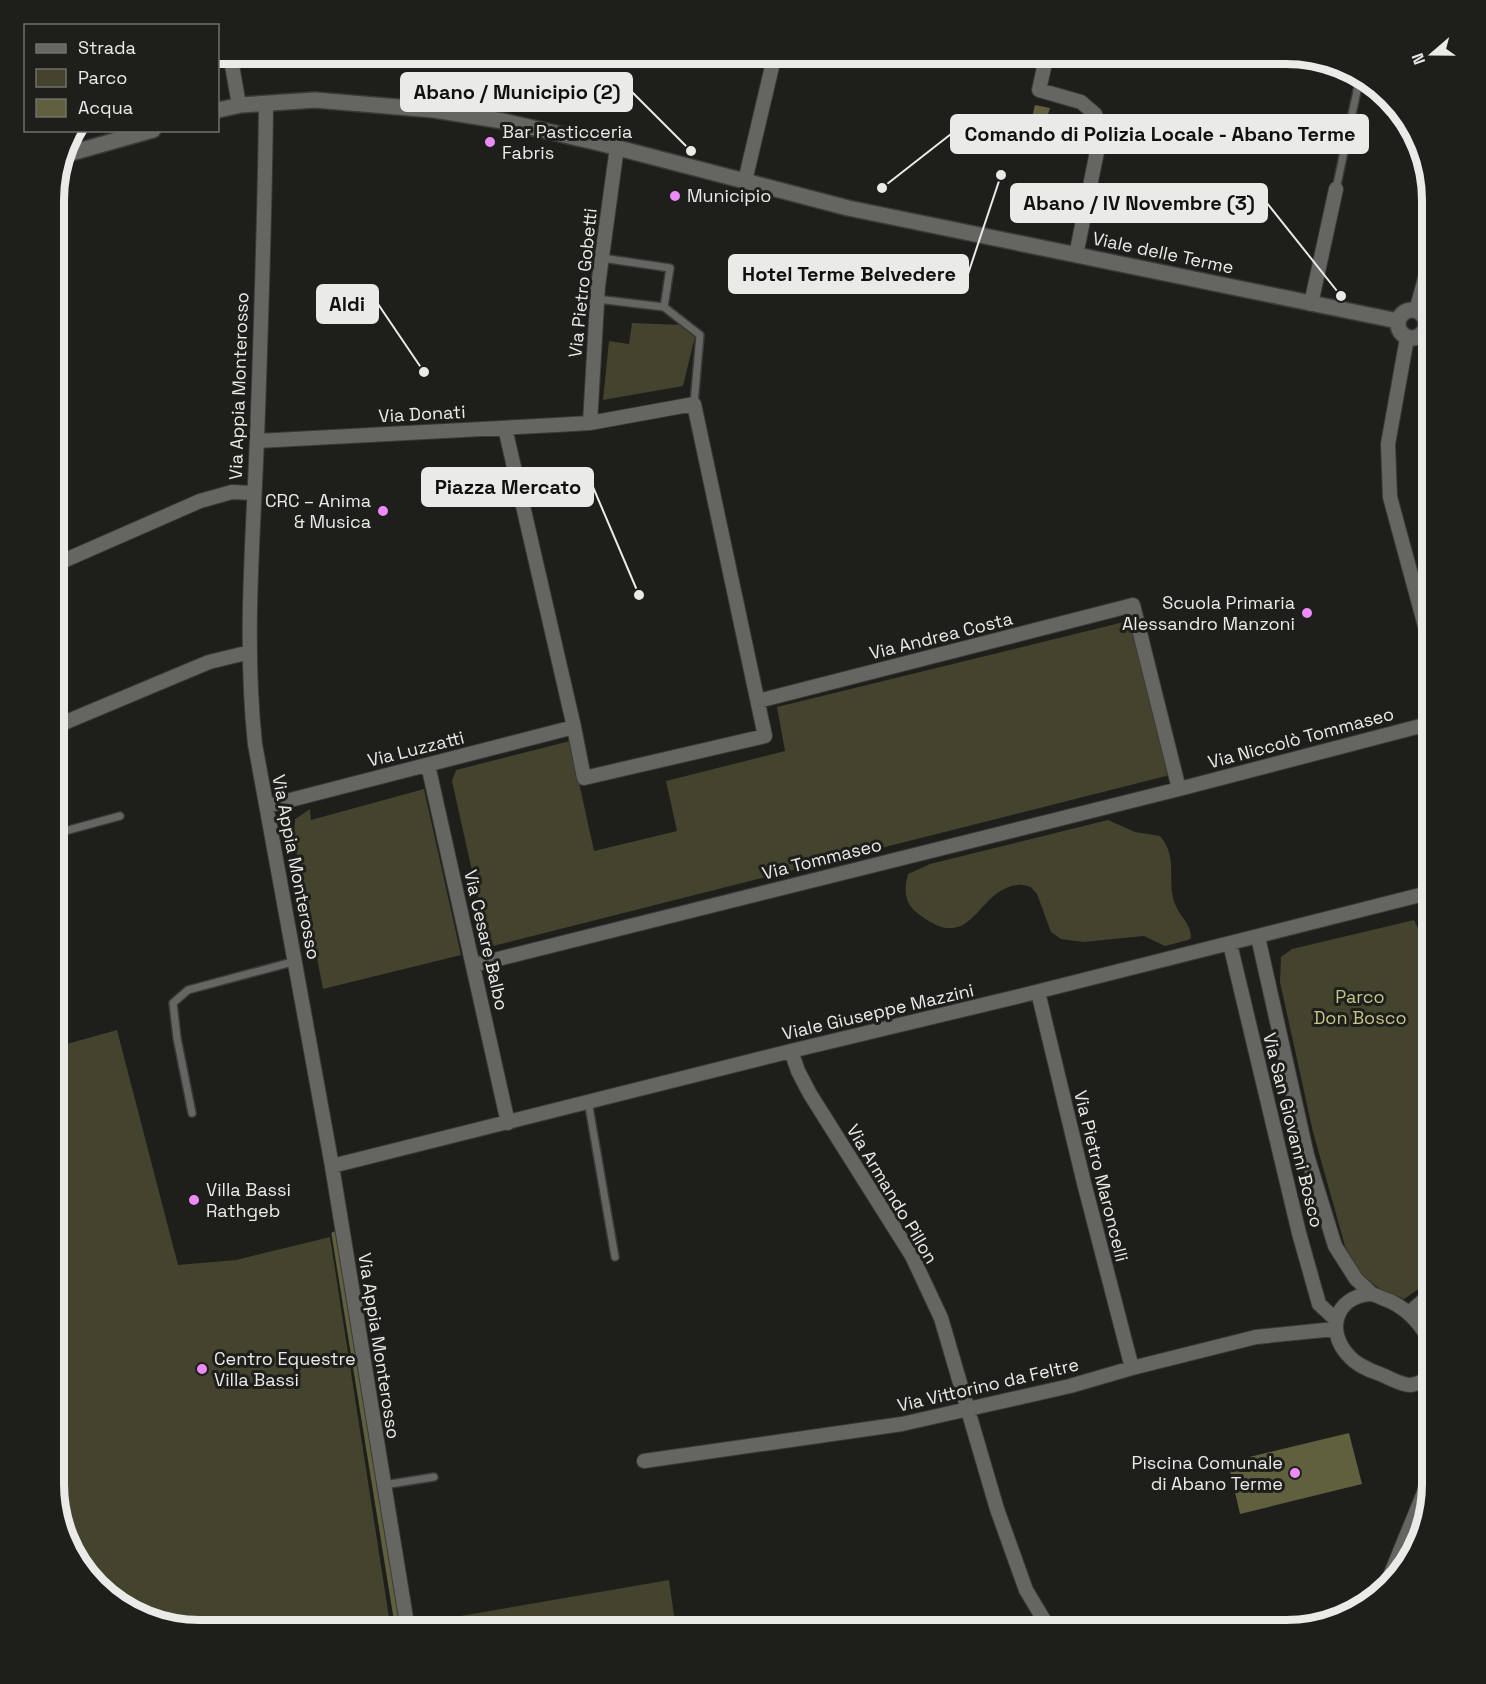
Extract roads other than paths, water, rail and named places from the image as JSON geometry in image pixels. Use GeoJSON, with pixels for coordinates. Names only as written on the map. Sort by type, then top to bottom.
{"type":"FeatureCollection","features":[{"type":"Feature","properties":{"kind":"street"},"geometry":{"type":"LineString","coordinates":[[232,65],[239,105]]}},
{"type":"Feature","properties":{"kind":"street"},"geometry":{"type":"LineString","coordinates":[[745,181],[772,65]]}},
{"type":"Feature","properties":{"kind":"street"},"geometry":{"type":"LineString","coordinates":[[1045,65],[1039,90],[1081,102],[1095,114],[1101,132],[1076,255]]}},
{"type":"Feature","properties":{"kind":"street","name":"Viale delle Terme"},"geometry":{"type":"LineString","coordinates":[[219,110],[239,105],[315,100],[434,111],[503,121],[617,147],[848,208],[1398,321]]}},
{"type":"Feature","properties":{"kind":"street","name":"Via Appia Monterosso"},"geometry":{"type":"LineString","coordinates":[[266,103],[257,441],[253,493],[251,705],[255,744],[332,1166],[406,1620]]}},
{"type":"Feature","properties":{"kind":"street"},"geometry":{"type":"LineString","coordinates":[[73,152],[146,132]]}},
{"type":"Feature","properties":{"kind":"street","name":"Via Pietro Gobetti"},"geometry":{"type":"LineString","coordinates":[[590,423],[597,299],[617,147]]}},
{"type":"Feature","properties":{"kind":"street"},"geometry":{"type":"LineString","coordinates":[[1311,304],[1336,189]]}},
{"type":"Feature","properties":{"kind":"street"},"geometry":{"type":"LineString","coordinates":[[1416,311],[1422,289]]}},
{"type":"Feature","properties":{"kind":"street"},"geometry":{"type":"LineString","coordinates":[[1422,315],[1416,311],[1404,312],[1398,321],[1400,333],[1407,338],[1418,337],[1422,334]]}},
{"type":"Feature","properties":{"kind":"street"},"geometry":{"type":"LineString","coordinates":[[1407,338],[1388,444],[1390,497],[1422,615]]}},
{"type":"Feature","properties":{"kind":"street"},"geometry":{"type":"LineString","coordinates":[[505,428],[584,778],[765,736],[694,404]]}},
{"type":"Feature","properties":{"kind":"street","name":"Via Donati"},"geometry":{"type":"LineString","coordinates":[[257,441],[590,423],[694,404]]}},
{"type":"Feature","properties":{"kind":"street"},"geometry":{"type":"LineString","coordinates":[[65,560],[200,501],[232,492],[253,493]]}},
{"type":"Feature","properties":{"kind":"street"},"geometry":{"type":"LineString","coordinates":[[1417,597],[1422,596]]}},
{"type":"Feature","properties":{"kind":"street","name":"Via Andrea Costa"},"geometry":{"type":"LineString","coordinates":[[758,701],[1133,605],[1179,789]]}},
{"type":"Feature","properties":{"kind":"street"},"geometry":{"type":"LineString","coordinates":[[65,723],[208,662],[242,654],[250,655]]}},
{"type":"Feature","properties":{"kind":"street","name":"Via Niccolò Tommaseo"},"geometry":{"type":"LineString","coordinates":[[1179,789],[1422,726]]}},
{"type":"Feature","properties":{"kind":"street","name":"Via Luzzatti"},"geometry":{"type":"LineString","coordinates":[[267,806],[574,727]]}},
{"type":"Feature","properties":{"kind":"street","name":"Via Cesare Balbo"},"geometry":{"type":"LineString","coordinates":[[428,765],[508,1123]]}},
{"type":"Feature","properties":{"kind":"street","name":"Via Tommaseo"},"geometry":{"type":"LineString","coordinates":[[474,965],[1179,789]]}},
{"type":"Feature","properties":{"kind":"street","name":"Viale Giuseppe Mazzini"},"geometry":{"type":"LineString","coordinates":[[332,1166],[1422,895]]}},
{"type":"Feature","properties":{"kind":"street","name":"Via San Giovanni Bosco"},"geometry":{"type":"LineString","coordinates":[[1258,937],[1308,1155],[1335,1246],[1356,1279],[1371,1293],[1390,1300],[1409,1312],[1422,1327]]}},
{"type":"Feature","properties":{"kind":"street","name":"Via San Giovanni Bosco"},"geometry":{"type":"LineString","coordinates":[[1230,944],[1299,1233],[1320,1304],[1335,1324],[1340,1344],[1349,1357],[1367,1369],[1422,1387]]}},
{"type":"Feature","properties":{"kind":"street","name":"Via Pietro Maroncelli"},"geometry":{"type":"LineString","coordinates":[[1038,992],[1083,1184],[1132,1368]]}},
{"type":"Feature","properties":{"kind":"street","name":"Via Armando Pillon"},"geometry":{"type":"LineString","coordinates":[[791,1051],[810,1094],[912,1256],[941,1318],[997,1509],[1022,1580],[1044,1620]]}},
{"type":"Feature","properties":{"kind":"street"},"geometry":{"type":"LineString","coordinates":[[1335,1324],[1348,1301],[1371,1293]]}},
{"type":"Feature","properties":{"kind":"street"},"geometry":{"type":"LineString","coordinates":[[1409,1312],[1422,1301]]}},
{"type":"Feature","properties":{"kind":"street","name":"Via Vittorino da Feltre"},"geometry":{"type":"LineString","coordinates":[[644,1461],[902,1424],[1070,1386],[1256,1337],[1335,1324]]}},
{"type":"Feature","properties":{"kind":"street"},"geometry":{"type":"LineString","coordinates":[[1410,1385],[1422,1381]]}},
{"type":"Feature","properties":{"kind":"street"},"geometry":{"type":"LineString","coordinates":[[1395,1565],[1420,1503]]}},
{"type":"Feature","properties":{"kind":"lane"},"geometry":{"type":"LineString","coordinates":[[1336,189],[1358,85]]}},
{"type":"Feature","properties":{"kind":"lane"},"geometry":{"type":"LineString","coordinates":[[602,258],[670,268],[664,307]]}},
{"type":"Feature","properties":{"kind":"lane"},"geometry":{"type":"LineString","coordinates":[[597,299],[664,307],[700,335],[694,404]]}},
{"type":"Feature","properties":{"kind":"lane"},"geometry":{"type":"LineString","coordinates":[[65,831],[120,816]]}},
{"type":"Feature","properties":{"kind":"lane"},"geometry":{"type":"LineString","coordinates":[[192,1113],[177,1038],[173,1003],[188,990],[295,961]]}},
{"type":"Feature","properties":{"kind":"lane"},"geometry":{"type":"LineString","coordinates":[[588,1101],[615,1257]]}},
{"type":"Feature","properties":{"kind":"lane"},"geometry":{"type":"LineString","coordinates":[[384,1485],[434,1477]]}},
{"type":"Feature","properties":{"kind":"water"},"geometry":{"type":"Polygon","coordinates":[[[1035,105],[1050,108],[1041,137],[1028,133],[1035,105]]]}},
{"type":"Feature","properties":{"kind":"water","name":"Piscina Comunale di Abano Terme"},"geometry":{"type":"Polygon","coordinates":[[[1349,1433],[1362,1484],[1240,1514],[1228,1462],[1349,1433]]]}},
{"type":"Feature","properties":{"kind":"waterway"},"geometry":{"type":"LineString","coordinates":[[334,1234],[396,1620]]}},
{"type":"Feature","properties":{"kind":"place","name":"Bar Pasticceria Fabris"},"geometry":{"type":"Point","coordinates":[490,142]}},
{"type":"Feature","properties":{"kind":"place","name":"Abano / Municipio (2)"},"geometry":{"type":"Point","coordinates":[691,151]}},
{"type":"Feature","properties":{"kind":"place","name":"Hotel Terme Belvedere"},"geometry":{"type":"Point","coordinates":[1001,175]}},
{"type":"Feature","properties":{"kind":"place","name":"Comando di Polizia Locale - Abano Terme"},"geometry":{"type":"Point","coordinates":[882,188]}},
{"type":"Feature","properties":{"kind":"place","name":"Municipio"},"geometry":{"type":"Point","coordinates":[675,196]}},
{"type":"Feature","properties":{"kind":"place","name":"Abano / IV Novembre (3)"},"geometry":{"type":"Point","coordinates":[1341,296]}},
{"type":"Feature","properties":{"kind":"place","name":"Aldi"},"geometry":{"type":"Point","coordinates":[424,372]}},
{"type":"Feature","properties":{"kind":"place","name":"CRC – Anima & Musica"},"geometry":{"type":"Point","coordinates":[383,511]}},
{"type":"Feature","properties":{"kind":"place","name":"Piazza Mercato"},"geometry":{"type":"Point","coordinates":[639,595]}},
{"type":"Feature","properties":{"kind":"place","name":"Scuola Primaria Alessandro Manzoni"},"geometry":{"type":"Point","coordinates":[1307,613]}},
{"type":"Feature","properties":{"kind":"place","name":"Villa Bassi Rathgeb"},"geometry":{"type":"Point","coordinates":[194,1200]}},
{"type":"Feature","properties":{"kind":"place","name":"Centro Equestre Villa Bassi"},"geometry":{"type":"Point","coordinates":[202,1369]}},
{"type":"Feature","properties":{"kind":"place","name":"Piscina Comunale di Abano Terme"},"geometry":{"type":"Point","coordinates":[1295,1473]}},
{"type":"Feature","properties":{"kind":"park label","name":"Parco Don Bosco"},"geometry":{"type":"Point","coordinates":[1360,1007]}}]}
